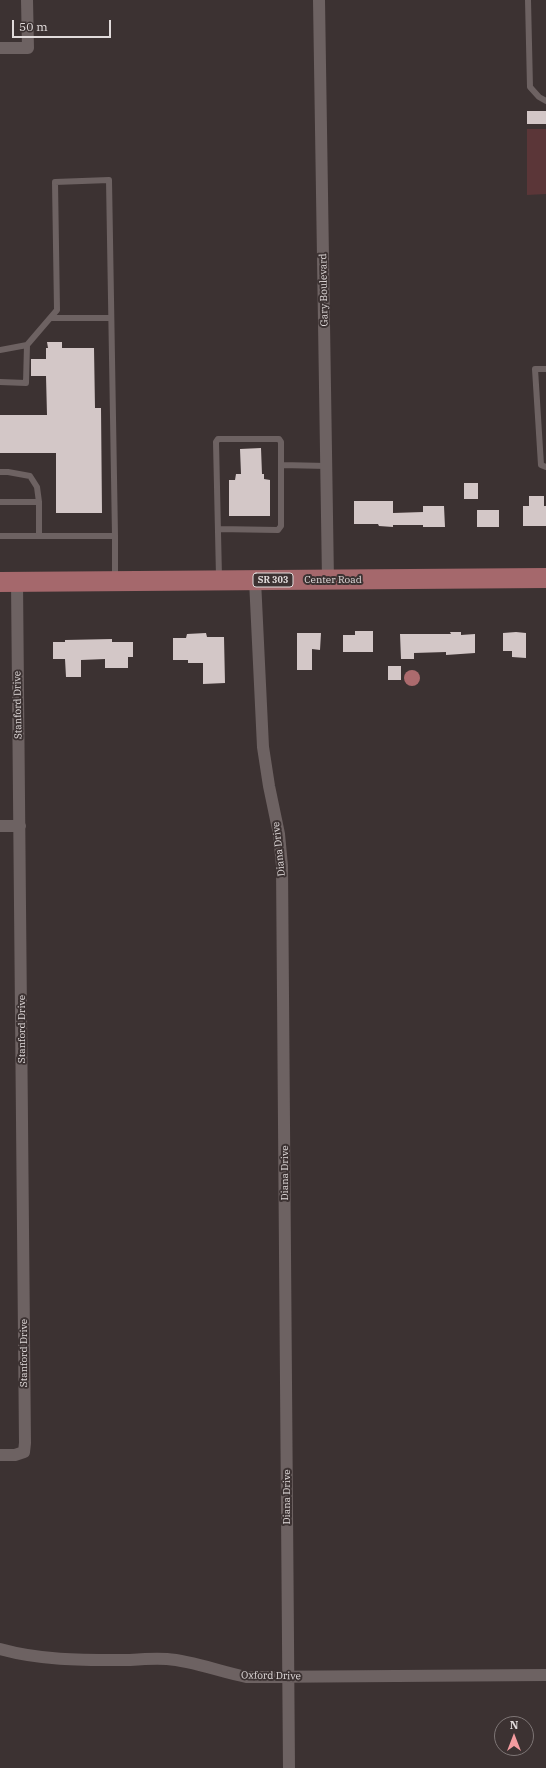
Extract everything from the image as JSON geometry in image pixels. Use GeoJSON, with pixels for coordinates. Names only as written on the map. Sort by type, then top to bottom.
{"type":"FeatureCollection","features":[{"type":"Feature","properties":{"kind":"main road","name":"Center Road"},"geometry":{"type":"LineString","coordinates":[[8,582],[546,578]]}},
{"type":"Feature","properties":{"kind":"street"},"geometry":{"type":"LineString","coordinates":[[0,48],[28,48],[27,0]]}},
{"type":"Feature","properties":{"kind":"street","name":"Gary Boulevard"},"geometry":{"type":"LineString","coordinates":[[320,0],[328,580]]}},
{"type":"Feature","properties":{"kind":"street","name":"Diana Drive"},"geometry":{"type":"LineString","coordinates":[[255,580],[263,747],[279,834],[282,866],[290,1768]]}},
{"type":"Feature","properties":{"kind":"street","name":"Stanford Drive"},"geometry":{"type":"LineString","coordinates":[[0,1455],[15,1455],[24,1452],[25,1443],[20,826],[8,582]]}},
{"type":"Feature","properties":{"kind":"street"},"geometry":{"type":"LineString","coordinates":[[0,826],[20,826]]}},
{"type":"Feature","properties":{"kind":"street","name":"Oxford Drive"},"geometry":{"type":"LineString","coordinates":[[0,1649],[48,1659],[165,1659],[190,1662],[229,1674],[247,1677],[546,1675]]}},
{"type":"Feature","properties":{"kind":"lane"},"geometry":{"type":"LineString","coordinates":[[528,0],[530,87],[539,97],[546,101]]}},
{"type":"Feature","properties":{"kind":"lane"},"geometry":{"type":"LineString","coordinates":[[0,350],[27,345],[57,310],[55,182],[109,180],[116,581]]}},
{"type":"Feature","properties":{"kind":"lane"},"geometry":{"type":"LineString","coordinates":[[51,318],[112,318]]}},
{"type":"Feature","properties":{"kind":"lane"},"geometry":{"type":"LineString","coordinates":[[0,382],[26,383],[27,345]]}},
{"type":"Feature","properties":{"kind":"lane"},"geometry":{"type":"LineString","coordinates":[[546,369],[535,370],[541,465],[546,467]]}},
{"type":"Feature","properties":{"kind":"lane"},"geometry":{"type":"LineString","coordinates":[[218,529],[278,530],[281,526],[281,442],[279,439],[218,439],[216,442],[218,529],[220,580]]}},
{"type":"Feature","properties":{"kind":"lane"},"geometry":{"type":"LineString","coordinates":[[281,465],[326,466]]}},
{"type":"Feature","properties":{"kind":"lane"},"geometry":{"type":"LineString","coordinates":[[0,472],[30,476],[37,487],[40,502],[39,535]]}},
{"type":"Feature","properties":{"kind":"lane"},"geometry":{"type":"LineString","coordinates":[[0,502],[40,502]]}},
{"type":"Feature","properties":{"kind":"lane"},"geometry":{"type":"LineString","coordinates":[[0,536],[115,536]]}},
{"type":"Feature","properties":{"kind":"shaded area"},"geometry":{"type":"Polygon","coordinates":[[[527,129],[546,129],[546,194],[527,195],[527,129]]]}},
{"type":"Feature","properties":{"kind":"shaded area"},"geometry":{"type":"Polygon","coordinates":[[[409,670],[415,670],[420,675],[418,684],[415,686],[409,686],[404,681],[404,675],[409,670]]]}},
{"type":"Feature","properties":{"kind":"building"},"geometry":{"type":"Polygon","coordinates":[[[527,111],[546,111],[546,124],[527,124],[527,111]]]}},
{"type":"Feature","properties":{"kind":"building"},"geometry":{"type":"Polygon","coordinates":[[[47,342],[62,342],[62,348],[94,348],[95,408],[101,408],[102,513],[56,513],[56,453],[0,453],[0,415],[47,415],[46,376],[31,376],[31,359],[46,359],[46,348],[48,348],[47,342]]]}},
{"type":"Feature","properties":{"kind":"building"},"geometry":{"type":"Polygon","coordinates":[[[261,448],[262,474],[264,474],[264,479],[270,480],[270,516],[229,516],[229,480],[235,480],[236,474],[241,474],[240,449],[261,448]]]}},
{"type":"Feature","properties":{"kind":"building"},"geometry":{"type":"Polygon","coordinates":[[[464,483],[478,483],[478,499],[464,499],[464,483]]]}},
{"type":"Feature","properties":{"kind":"building"},"geometry":{"type":"Polygon","coordinates":[[[529,496],[544,496],[544,506],[546,506],[546,526],[523,526],[523,506],[529,506],[529,496]]]}},
{"type":"Feature","properties":{"kind":"building"},"geometry":{"type":"Polygon","coordinates":[[[354,501],[393,501],[393,513],[423,512],[423,506],[444,506],[445,527],[393,525],[393,527],[379,526],[378,524],[354,524],[354,501]]]}},
{"type":"Feature","properties":{"kind":"building"},"geometry":{"type":"Polygon","coordinates":[[[477,510],[499,510],[499,527],[477,527],[477,510]]]}},
{"type":"Feature","properties":{"kind":"building"},"geometry":{"type":"Polygon","coordinates":[[[355,631],[373,631],[373,652],[343,652],[343,635],[355,635],[355,631]]]}},
{"type":"Feature","properties":{"kind":"building"},"geometry":{"type":"Polygon","coordinates":[[[450,632],[461,632],[461,635],[475,634],[475,653],[446,655],[446,652],[414,653],[414,659],[401,659],[400,634],[451,634],[450,632]]]}},
{"type":"Feature","properties":{"kind":"building"},"geometry":{"type":"Polygon","coordinates":[[[206,633],[207,637],[224,637],[225,683],[203,684],[203,663],[188,663],[188,660],[173,660],[173,638],[186,638],[187,634],[206,633]]]}},
{"type":"Feature","properties":{"kind":"building"},"geometry":{"type":"Polygon","coordinates":[[[297,633],[321,633],[320,650],[312,649],[312,670],[297,670],[297,633]]]}},
{"type":"Feature","properties":{"kind":"building"},"geometry":{"type":"Polygon","coordinates":[[[503,633],[526,633],[526,658],[512,657],[512,651],[503,651],[503,633]]]}},
{"type":"Feature","properties":{"kind":"building"},"geometry":{"type":"Polygon","coordinates":[[[112,639],[112,642],[133,642],[133,657],[128,657],[128,668],[105,668],[105,659],[81,660],[81,677],[66,677],[65,659],[53,659],[53,642],[65,642],[65,640],[112,639]]]}},
{"type":"Feature","properties":{"kind":"building"},"geometry":{"type":"Polygon","coordinates":[[[388,666],[401,666],[401,680],[388,680],[388,666]]]}}]}
